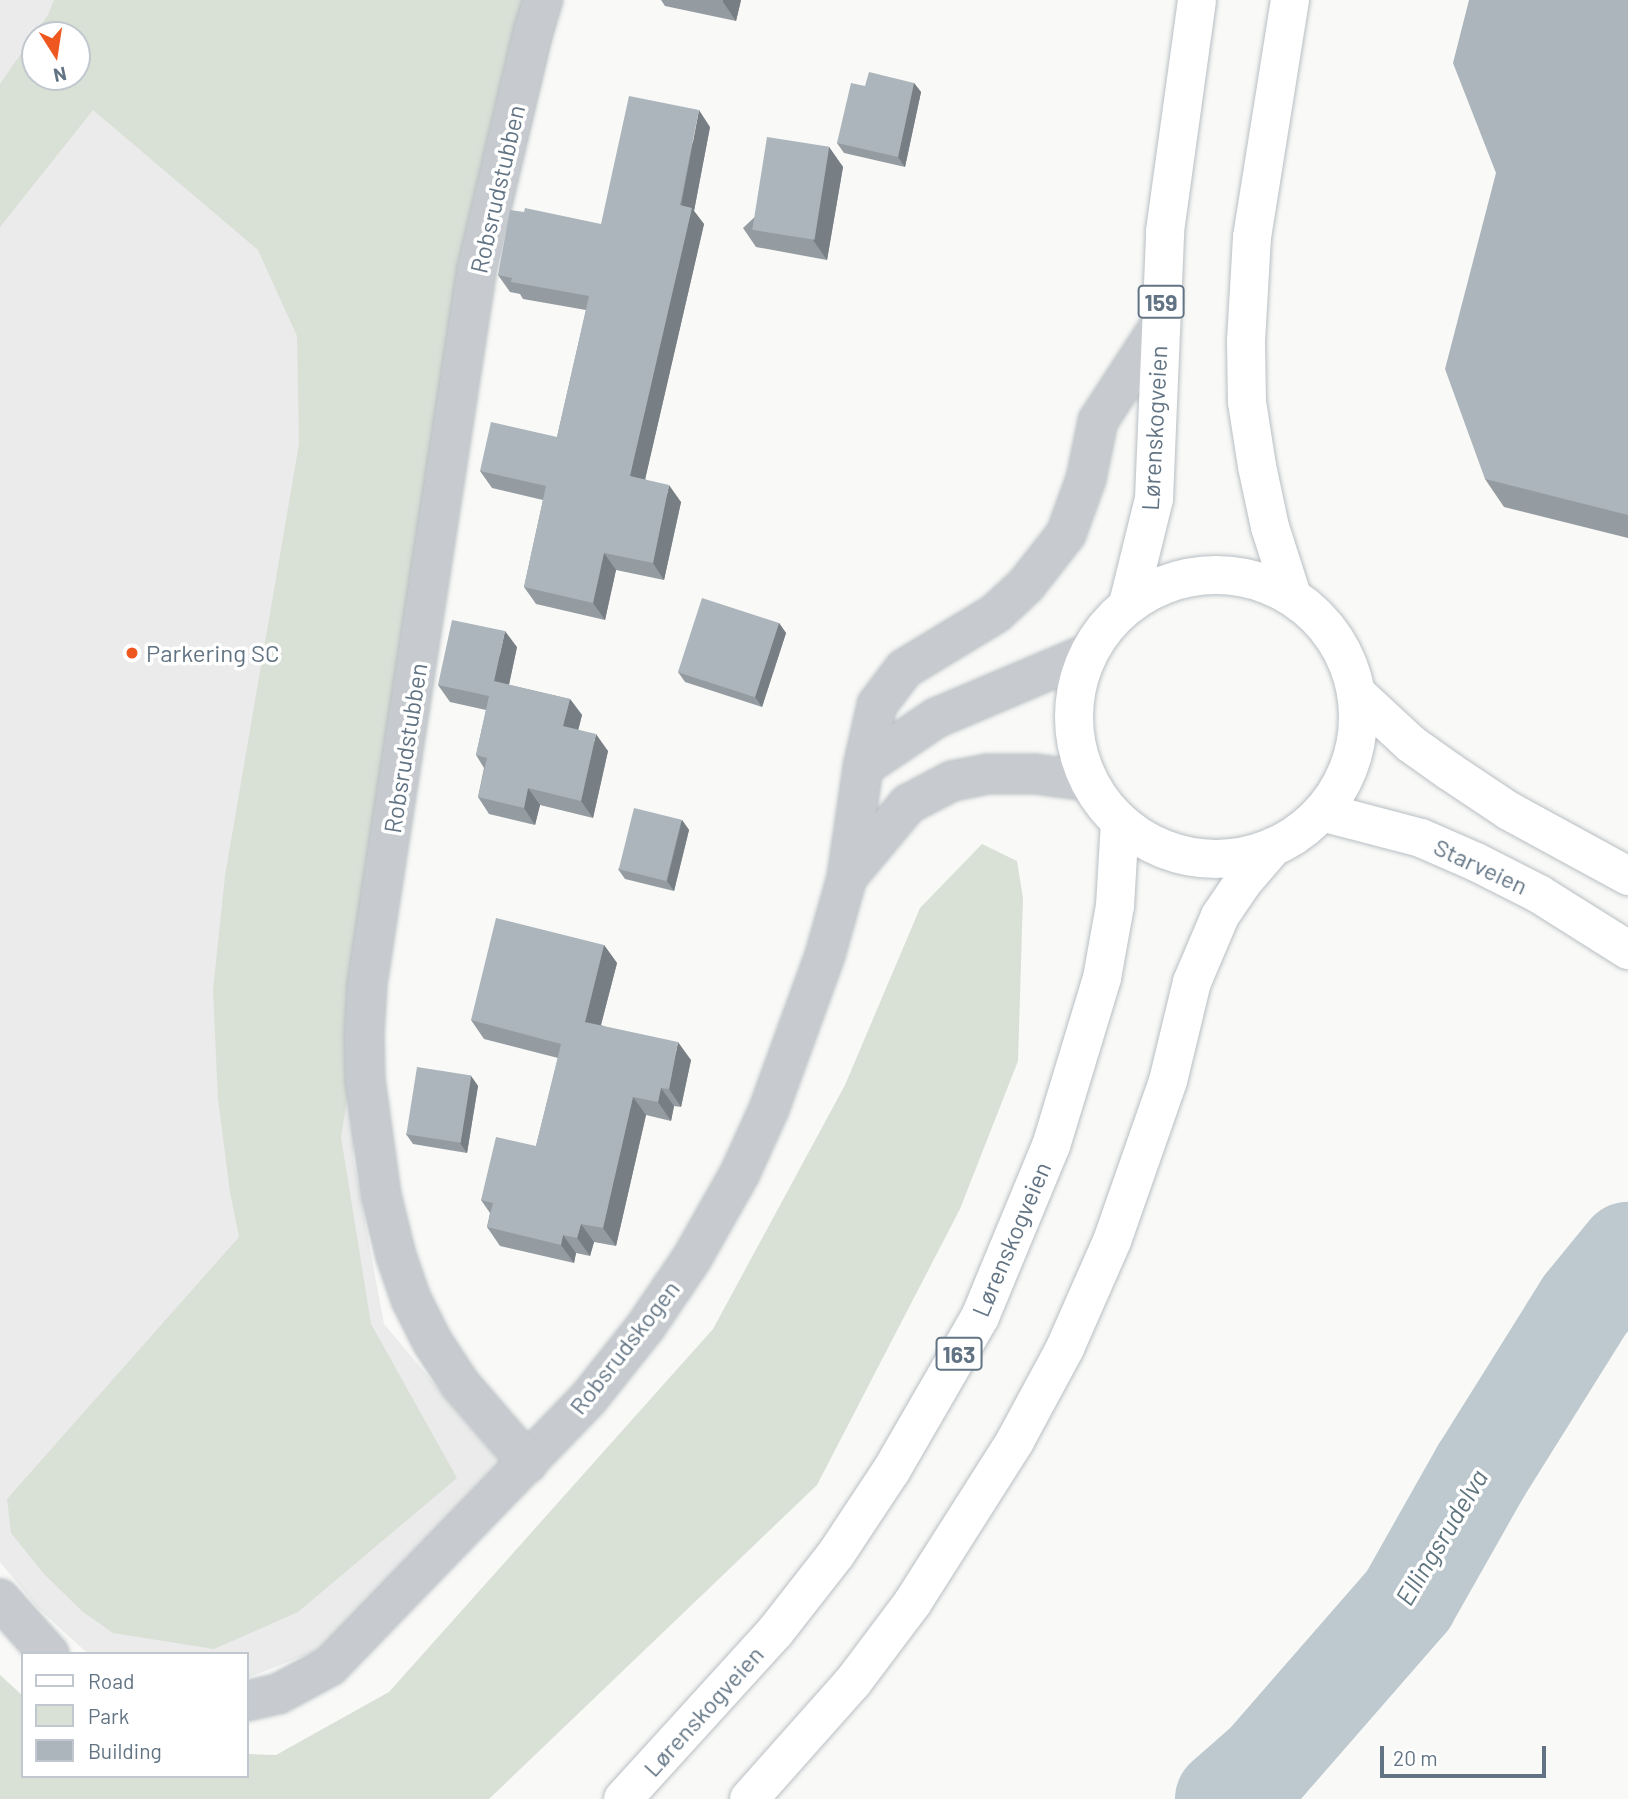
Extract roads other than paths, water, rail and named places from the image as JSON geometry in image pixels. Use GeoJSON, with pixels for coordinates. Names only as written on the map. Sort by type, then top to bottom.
{"type":"FeatureCollection","features":[{"type":"Feature","properties":{"kind":"main road","name":"Lørenskogveien"},"geometry":{"type":"LineString","coordinates":[[1128,604],[1154,499],[1165,231],[1198,0]]}},
{"type":"Feature","properties":{"kind":"main road"},"geometry":{"type":"LineString","coordinates":[[1290,0],[1252,237],[1246,341],[1247,402],[1257,466],[1292,596]]}},
{"type":"Feature","properties":{"kind":"main road","name":"159"},"geometry":{"type":"LineString","coordinates":[[1209,574],[1252,579],[1292,596],[1316,614],[1335,637],[1349,664],[1356,693],[1358,725],[1353,756],[1341,786],[1322,812],[1299,832],[1273,847],[1233,858],[1193,858],[1154,845],[1120,822],[1088,781],[1077,751],[1073,718],[1076,685],[1087,654],[1098,636],[1128,604],[1166,583],[1209,574]]}},
{"type":"Feature","properties":{"kind":"main road"},"geometry":{"type":"LineString","coordinates":[[1356,693],[1411,744],[1449,771],[1509,810],[1628,876]]}},
{"type":"Feature","properties":{"kind":"main road","name":"Starveien"},"geometry":{"type":"LineString","coordinates":[[1322,812],[1421,838],[1539,894],[1618,943]]}},
{"type":"Feature","properties":{"kind":"main road","name":"Lørenskogveien"},"geometry":{"type":"LineString","coordinates":[[623,1799],[775,1632],[836,1554],[898,1460],[980,1317],[1051,1146],[1102,978],[1115,906],[1120,822]]}},
{"type":"Feature","properties":{"kind":"main road"},"geometry":{"type":"LineString","coordinates":[[749,1799],[853,1682],[913,1602],[1015,1441],[1065,1348],[1112,1241],[1168,1081],[1192,982],[1220,916],[1242,883],[1273,847]]}},
{"type":"Feature","properties":{"kind":"street","name":"Robsrudstubben"},"geometry":{"type":"LineString","coordinates":[[528,1463],[460,1384],[432,1341],[411,1298],[396,1256],[381,1195],[365,1079],[364,1035],[367,984],[477,268],[543,0]]}},
{"type":"Feature","properties":{"kind":"street","name":"Robsrudskogen"},"geometry":{"type":"LineString","coordinates":[[248,1701],[278,1694],[330,1666],[420,1576],[588,1399],[646,1326],[692,1258],[740,1173],[769,1109],[825,955],[847,877],[863,767],[877,705],[904,668],[996,613],[1026,585],[1066,534],[1086,479],[1098,421],[1159,327]]}},
{"type":"Feature","properties":{"kind":"street"},"geometry":{"type":"LineString","coordinates":[[863,767],[936,718],[982,696],[1087,654]]}},
{"type":"Feature","properties":{"kind":"street","name":"Robsrudskogen"},"geometry":{"type":"LineString","coordinates":[[847,877],[908,804],[952,781],[988,774],[1035,774],[1088,781]]}},
{"type":"Feature","properties":{"kind":"street"},"geometry":{"type":"LineString","coordinates":[[0,1599],[48,1652]]}},
{"type":"Feature","properties":{"kind":"waterway","name":"Ellingsrudelva"},"geometry":{"type":"LineString","coordinates":[[1225,1799],[1266,1763],[1408,1600],[1481,1471],[1584,1306],[1628,1252]]}},
{"type":"Feature","properties":{"kind":"place","name":"Parkering SC"},"geometry":{"type":"Point","coordinates":[132,653]}}]}
